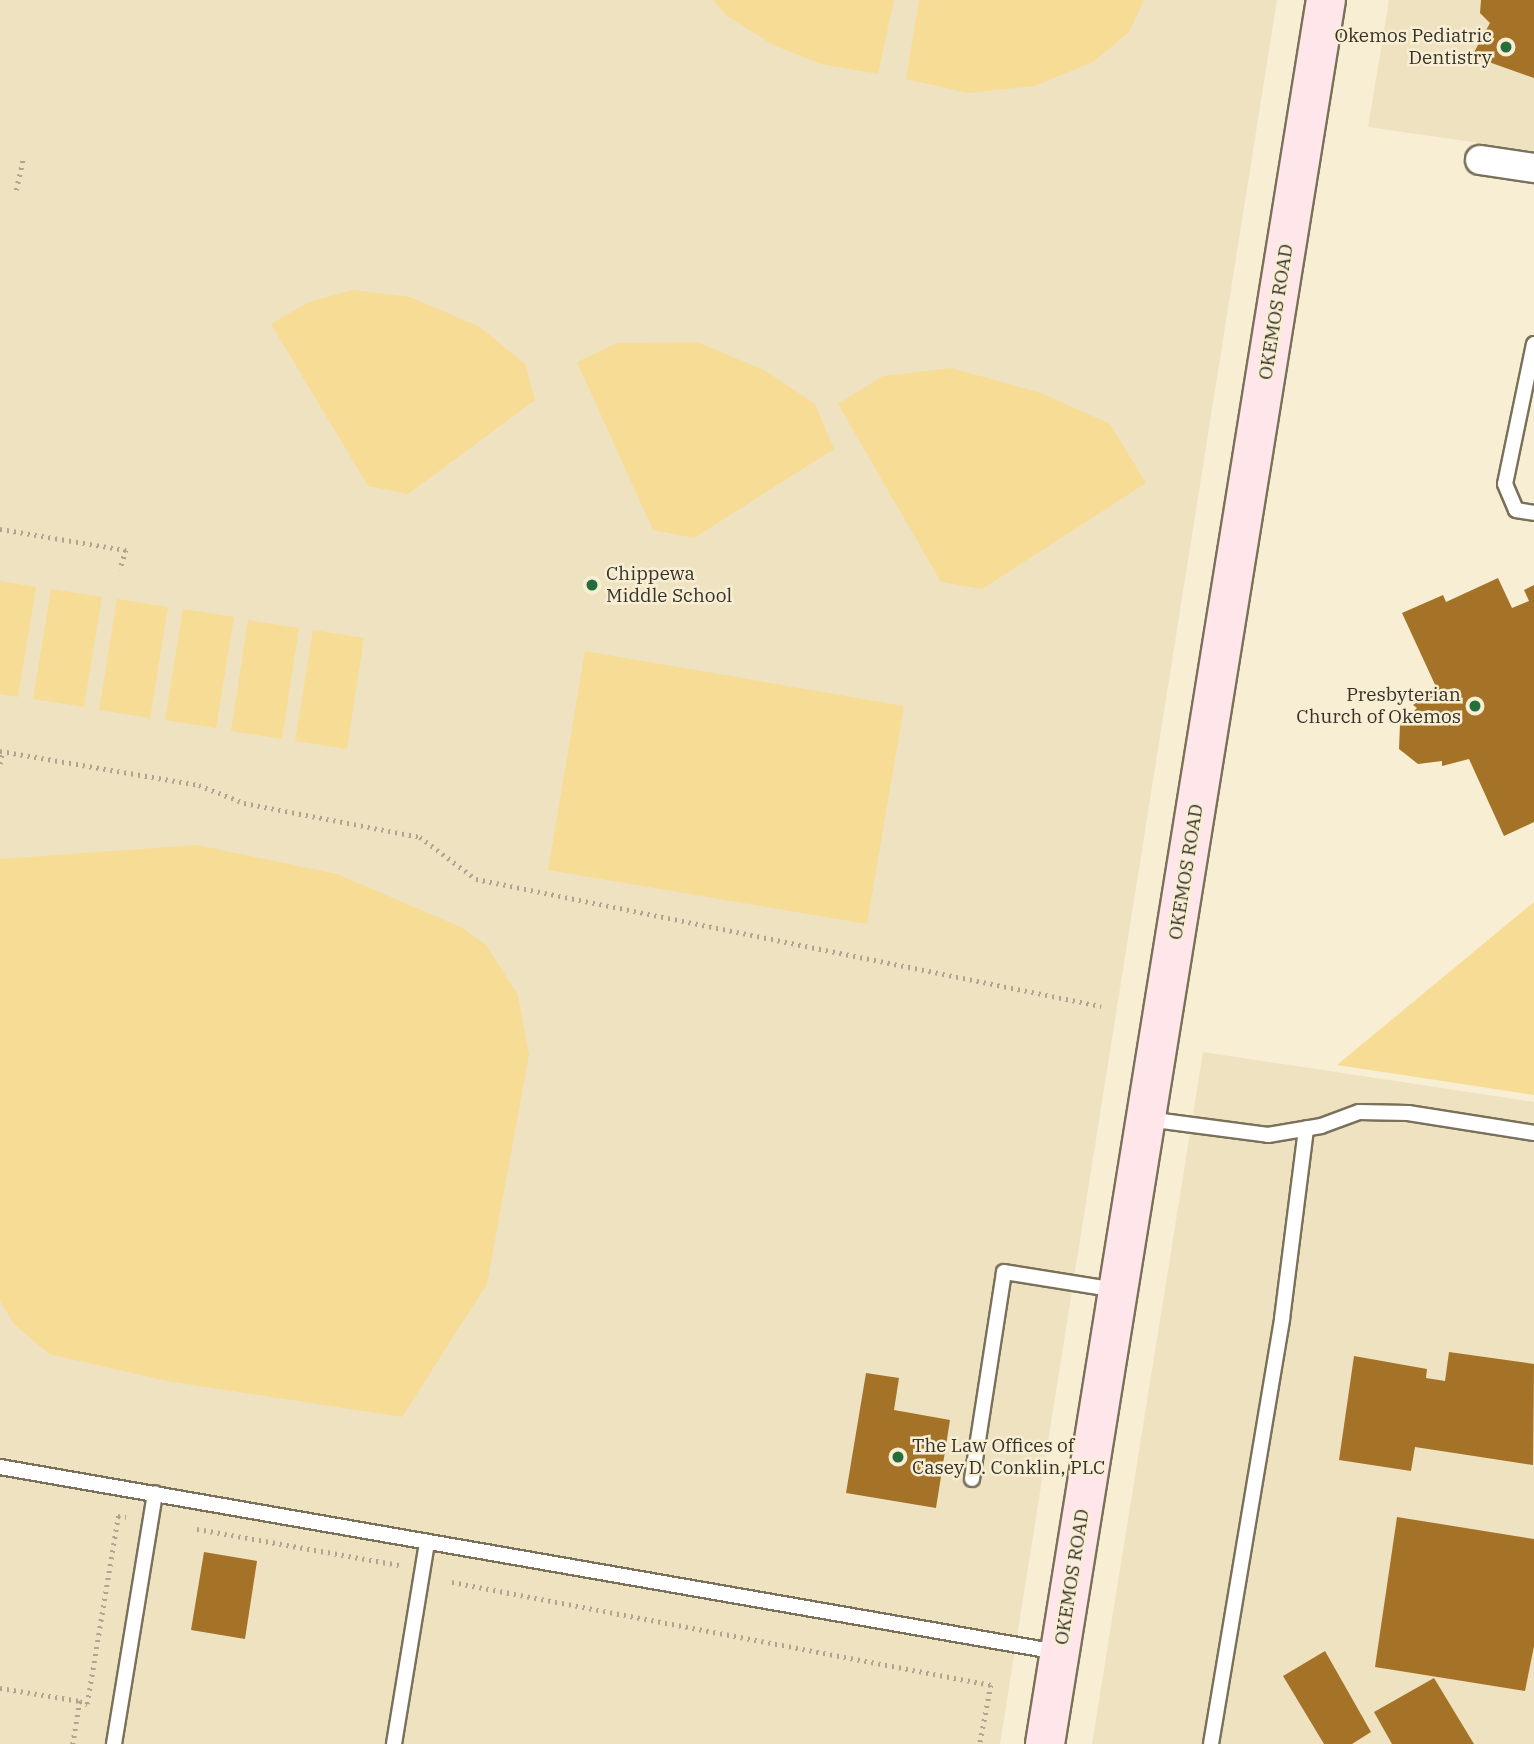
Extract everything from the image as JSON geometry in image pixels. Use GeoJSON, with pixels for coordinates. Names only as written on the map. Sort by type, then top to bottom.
{"type":"FeatureCollection","features":[{"type":"Feature","properties":{"kind":"main road","name":"OKEMOS ROAD"},"geometry":{"type":"LineString","coordinates":[[1045,1744],[1326,0]]}},
{"type":"Feature","properties":{"kind":"street"},"geometry":{"type":"LineString","coordinates":[[1480,160],[1534,168]]}},
{"type":"Feature","properties":{"kind":"lane"},"geometry":{"type":"LineString","coordinates":[[1534,344],[1505,484],[1516,510],[1534,513]]}},
{"type":"Feature","properties":{"kind":"lane"},"geometry":{"type":"LineString","coordinates":[[1146,1119],[1268,1135],[1306,1129],[1359,1112],[1396,1113],[1534,1133]]}},
{"type":"Feature","properties":{"kind":"lane"},"geometry":{"type":"LineString","coordinates":[[1211,1744],[1282,1319],[1306,1129]]}},
{"type":"Feature","properties":{"kind":"lane"},"geometry":{"type":"LineString","coordinates":[[972,1479],[1004,1272],[1118,1291]]}},
{"type":"Feature","properties":{"kind":"lane"},"geometry":{"type":"LineString","coordinates":[[0,1467],[1060,1652]]}},
{"type":"Feature","properties":{"kind":"lane"},"geometry":{"type":"LineString","coordinates":[[114,1744],[155,1493]]}},
{"type":"Feature","properties":{"kind":"lane"},"geometry":{"type":"LineString","coordinates":[[394,1744],[427,1542]]}},
{"type":"Feature","properties":{"kind":"path"},"geometry":{"type":"LineString","coordinates":[[16,190],[23,159]]}},
{"type":"Feature","properties":{"kind":"path"},"geometry":{"type":"LineString","coordinates":[[0,529],[125,550],[120,570]]}},
{"type":"Feature","properties":{"kind":"path"},"geometry":{"type":"LineString","coordinates":[[0,764],[1,751],[199,785],[244,803],[420,837],[477,879],[1101,1006]]}},
{"type":"Feature","properties":{"kind":"path"},"geometry":{"type":"LineString","coordinates":[[0,1688],[87,1704],[118,1516],[126,1517]]}},
{"type":"Feature","properties":{"kind":"path"},"geometry":{"type":"LineString","coordinates":[[197,1529],[399,1565]]}},
{"type":"Feature","properties":{"kind":"path"},"geometry":{"type":"LineString","coordinates":[[452,1582],[990,1685],[980,1744]]}},
{"type":"Feature","properties":{"kind":"path"},"geometry":{"type":"LineString","coordinates":[[73,1744],[80,1702]]}},
{"type":"Feature","properties":{"kind":"shaded area","name":"Chippewa Middle School"},"geometry":{"type":"Polygon","coordinates":[[[0,0],[1277,0],[1000,1744],[0,1744],[0,0]]]}},
{"type":"Feature","properties":{"kind":"shaded area"},"geometry":{"type":"Polygon","coordinates":[[[713,0],[894,0],[878,74],[821,64],[773,45],[727,16],[713,0]]]}},
{"type":"Feature","properties":{"kind":"shaded area"},"geometry":{"type":"Polygon","coordinates":[[[919,0],[1144,0],[1129,32],[1093,62],[1034,86],[968,93],[906,79],[919,0]]]}},
{"type":"Feature","properties":{"kind":"shaded area"},"geometry":{"type":"Polygon","coordinates":[[[1389,0],[1534,0],[1534,151],[1368,127],[1389,0]]]}},
{"type":"Feature","properties":{"kind":"shaded area"},"geometry":{"type":"Polygon","coordinates":[[[353,290],[410,297],[480,327],[525,364],[535,400],[408,494],[368,486],[271,324],[309,302],[353,290]]]}},
{"type":"Feature","properties":{"kind":"shaded area"},"geometry":{"type":"Polygon","coordinates":[[[697,342],[764,370],[815,404],[834,449],[694,538],[653,530],[577,362],[617,343],[697,342]]]}},
{"type":"Feature","properties":{"kind":"shaded area"},"geometry":{"type":"Polygon","coordinates":[[[951,368],[1041,393],[1110,424],[1146,483],[982,589],[941,582],[838,404],[883,376],[951,368]]]}},
{"type":"Feature","properties":{"kind":"shaded area"},"geometry":{"type":"Polygon","coordinates":[[[0,581],[36,587],[18,697],[0,694],[0,581]]]}},
{"type":"Feature","properties":{"kind":"shaded area"},"geometry":{"type":"Polygon","coordinates":[[[51,589],[102,597],[84,707],[33,699],[51,589]]]}},
{"type":"Feature","properties":{"kind":"shaded area"},"geometry":{"type":"Polygon","coordinates":[[[117,599],[168,607],[150,718],[99,710],[117,599]]]}},
{"type":"Feature","properties":{"kind":"shaded area"},"geometry":{"type":"Polygon","coordinates":[[[183,609],[234,617],[216,728],[165,720],[183,609]]]}},
{"type":"Feature","properties":{"kind":"shaded area"},"geometry":{"type":"Polygon","coordinates":[[[248,620],[299,628],[282,739],[231,731],[248,620]]]}},
{"type":"Feature","properties":{"kind":"shaded area"},"geometry":{"type":"Polygon","coordinates":[[[313,630],[364,638],[347,749],[295,741],[313,630]]]}},
{"type":"Feature","properties":{"kind":"shaded area"},"geometry":{"type":"Polygon","coordinates":[[[585,651],[904,706],[867,924],[548,870],[585,651]]]}},
{"type":"Feature","properties":{"kind":"shaded area"},"geometry":{"type":"Polygon","coordinates":[[[197,845],[337,874],[463,928],[486,945],[518,995],[529,1055],[487,1284],[402,1417],[167,1381],[49,1354],[14,1324],[0,1301],[0,859],[197,845]]]}},
{"type":"Feature","properties":{"kind":"shaded area"},"geometry":{"type":"Polygon","coordinates":[[[1534,902],[1534,1095],[1337,1065],[1534,902]]]}},
{"type":"Feature","properties":{"kind":"shaded area"},"geometry":{"type":"Polygon","coordinates":[[[1203,1052],[1534,1102],[1534,1744],[1092,1744],[1203,1052]]]}},
{"type":"Feature","properties":{"kind":"building","name":"Okemos Pediatric Dentistry"},"geometry":{"type":"Polygon","coordinates":[[[1481,0],[1534,0],[1534,78],[1472,56],[1490,23],[1480,13],[1481,0]]]}},
{"type":"Feature","properties":{"kind":"building","name":"Presbyterian Church of Okemos"},"geometry":{"type":"Polygon","coordinates":[[[1498,578],[1512,608],[1529,601],[1524,590],[1534,585],[1534,822],[1504,836],[1469,759],[1442,766],[1442,761],[1418,764],[1399,749],[1400,724],[1417,708],[1413,705],[1437,689],[1402,613],[1443,595],[1446,602],[1498,578]]]}},
{"type":"Feature","properties":{"kind":"building"},"geometry":{"type":"Polygon","coordinates":[[[1449,1352],[1534,1364],[1533,1465],[1415,1447],[1411,1471],[1339,1460],[1354,1356],[1427,1369],[1426,1378],[1445,1381],[1449,1352]]]}},
{"type":"Feature","properties":{"kind":"building","name":"The Law Offices of Casey D. Conklin, PLC"},"geometry":{"type":"Polygon","coordinates":[[[866,1373],[899,1378],[894,1410],[950,1420],[936,1508],[846,1493],[866,1373]]]}},
{"type":"Feature","properties":{"kind":"building"},"geometry":{"type":"Polygon","coordinates":[[[1397,1517],[1534,1539],[1534,1646],[1525,1691],[1375,1667],[1397,1517]]]}},
{"type":"Feature","properties":{"kind":"building"},"geometry":{"type":"Polygon","coordinates":[[[204,1552],[257,1561],[245,1639],[191,1630],[204,1552]]]}},
{"type":"Feature","properties":{"kind":"building"},"geometry":{"type":"Polygon","coordinates":[[[1325,1651],[1371,1732],[1352,1744],[1324,1744],[1283,1676],[1325,1651]]]}},
{"type":"Feature","properties":{"kind":"building"},"geometry":{"type":"Polygon","coordinates":[[[1434,1678],[1474,1744],[1392,1744],[1374,1712],[1434,1678]]]}},
{"type":"Feature","properties":{"kind":"place","name":"Okemos Pediatric Dentistry"},"geometry":{"type":"Point","coordinates":[1506,47]}},
{"type":"Feature","properties":{"kind":"place","name":"Chippewa Middle School"},"geometry":{"type":"Point","coordinates":[592,585]}},
{"type":"Feature","properties":{"kind":"place","name":"Presbyterian Church of Okemos"},"geometry":{"type":"Point","coordinates":[1475,706]}},
{"type":"Feature","properties":{"kind":"place","name":"The Law Offices of Casey D. Conklin, PLC"},"geometry":{"type":"Point","coordinates":[898,1457]}}]}
